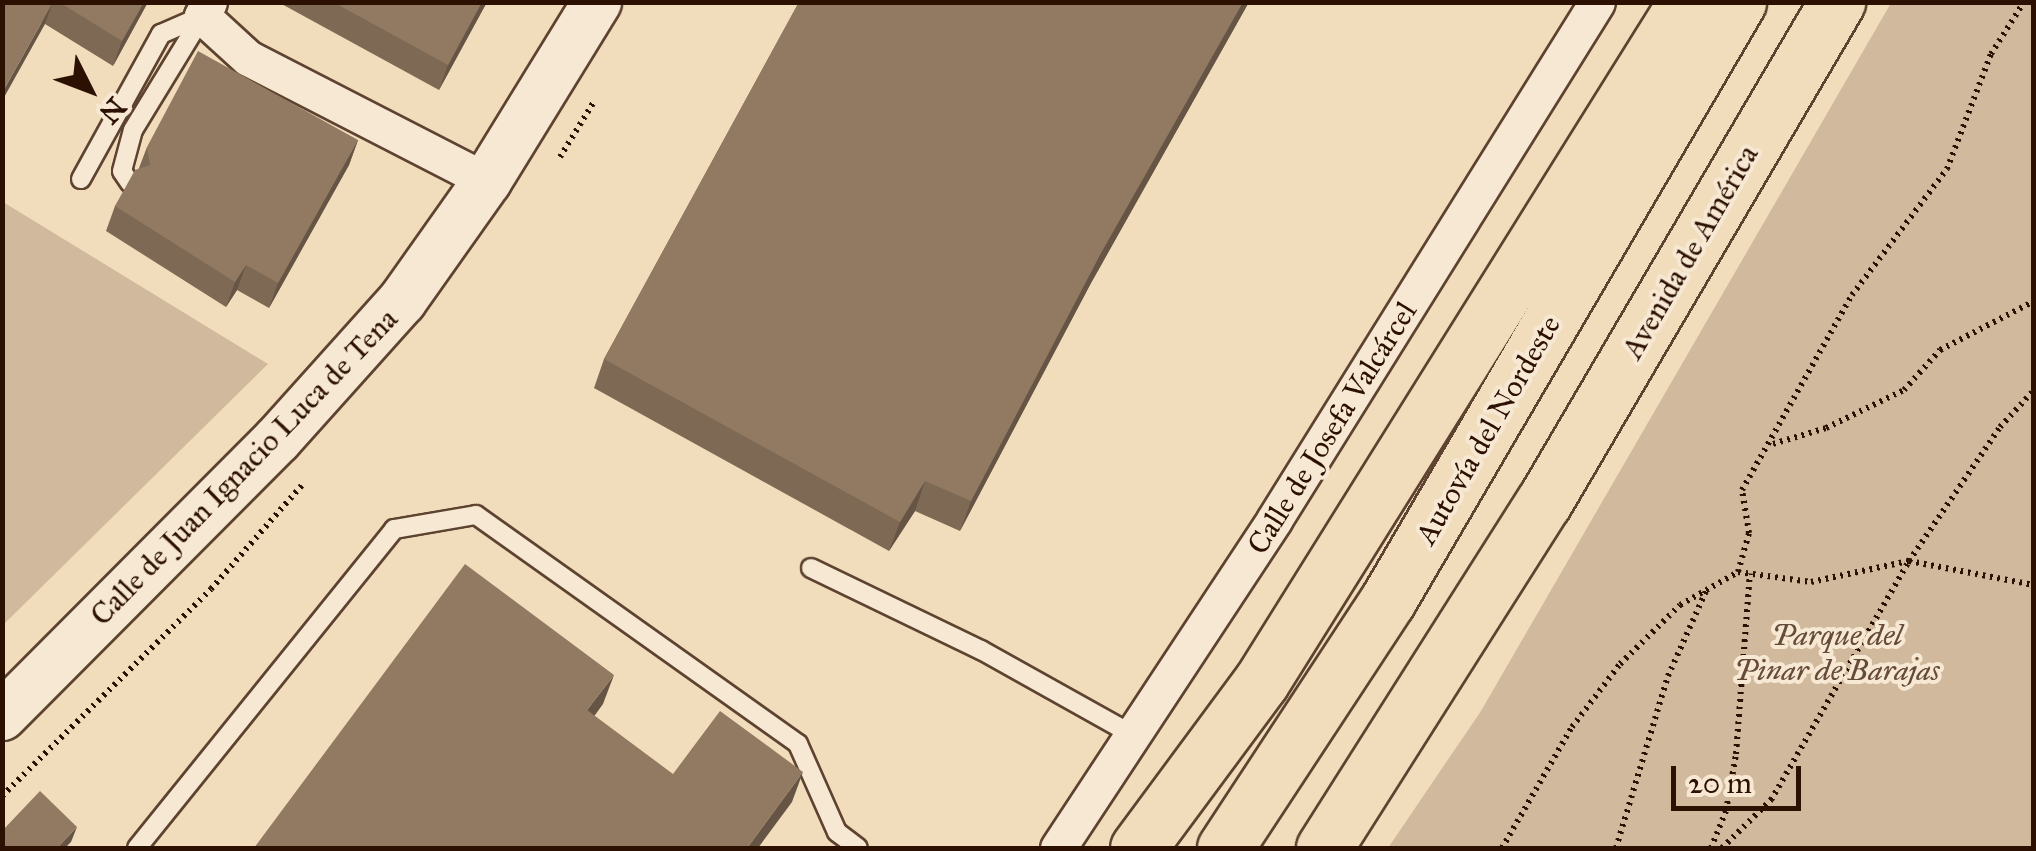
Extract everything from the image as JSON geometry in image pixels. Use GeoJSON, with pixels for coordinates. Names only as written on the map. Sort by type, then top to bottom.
{"type":"FeatureCollection","features":[{"type":"Feature","properties":{"kind":"highway"},"geometry":{"type":"LineString","coordinates":[[1138,848],[1261,682],[1686,2]]}},
{"type":"Feature","properties":{"kind":"highway","name":"Autovía del Nordeste"},"geometry":{"type":"LineString","coordinates":[[1224,848],[1388,600],[1738,2]]}},
{"type":"Feature","properties":{"kind":"highway","name":"Avenida de América"},"geometry":{"type":"LineString","coordinates":[[1324,848],[1544,502],[1837,2]]}},
{"type":"Feature","properties":{"kind":"street","name":"Calle de Juan Ignacio Luca de Tena"},"geometry":{"type":"LineString","coordinates":[[2,716],[278,440],[402,300],[487,180],[597,2]]}},
{"type":"Feature","properties":{"kind":"street","name":"Calle de Josefa Valcárcel"},"geometry":{"type":"LineString","coordinates":[[1058,848],[1597,2]]}},
{"type":"Feature","properties":{"kind":"street"},"geometry":{"type":"LineString","coordinates":[[206,9],[248,58],[487,180]]}},
{"type":"Feature","properties":{"kind":"lane"},"geometry":{"type":"LineString","coordinates":[[80,179],[161,34],[206,9]]}},
{"type":"Feature","properties":{"kind":"lane"},"geometry":{"type":"LineString","coordinates":[[130,183],[122,171],[133,130],[206,9]]}},
{"type":"Feature","properties":{"kind":"lane"},"geometry":{"type":"LineString","coordinates":[[136,848],[394,528],[476,515],[798,744],[837,832],[858,848]]}},
{"type":"Feature","properties":{"kind":"lane"},"geometry":{"type":"LineString","coordinates":[[810,568],[981,650],[1133,735]]}},
{"type":"Feature","properties":{"kind":"path"},"geometry":{"type":"LineString","coordinates":[[1738,572],[1749,533],[1742,490],[1772,444],[1852,295],[1947,169],[1991,54],[2024,2]]}},
{"type":"Feature","properties":{"kind":"path"},"geometry":{"type":"LineString","coordinates":[[1772,444],[1826,428],[1904,390],[1940,350],[2034,301]]}},
{"type":"Feature","properties":{"kind":"path"},"geometry":{"type":"LineString","coordinates":[[1722,848],[1770,800],[1909,561],[2000,427],[2034,390]]}},
{"type":"Feature","properties":{"kind":"path"},"geometry":{"type":"LineString","coordinates":[[1502,848],[1572,727],[1620,664],[1680,605],[1738,572],[1810,582],[1909,561],[2034,586]]}},
{"type":"Feature","properties":{"kind":"path"},"geometry":{"type":"LineString","coordinates":[[1711,848],[1726,811],[1736,754],[1750,574]]}},
{"type":"Feature","properties":{"kind":"path"},"geometry":{"type":"LineString","coordinates":[[1616,848],[1668,676],[1706,590]]}},
{"type":"Feature","properties":{"kind":"green space","name":"Parque del Pinar de Barajas"},"geometry":{"type":"Polygon","coordinates":[[[1891,3],[2033,3],[2033,848],[1388,848],[1481,711],[1891,3]]]}},
{"type":"Feature","properties":{"kind":"green space"},"geometry":{"type":"Polygon","coordinates":[[[3,202],[268,364],[2,625],[3,202]]]}},
{"type":"Feature","properties":{"kind":"building"},"geometry":{"type":"Polygon","coordinates":[[[2,2],[53,2],[2,93],[2,2]]]}},
{"type":"Feature","properties":{"kind":"building"},"geometry":{"type":"Polygon","coordinates":[[[59,2],[144,2],[122,41],[59,2]]]}},
{"type":"Feature","properties":{"kind":"building"},"geometry":{"type":"Polygon","coordinates":[[[333,2],[482,2],[448,65],[333,2]]]}},
{"type":"Feature","properties":{"kind":"building"},"geometry":{"type":"Polygon","coordinates":[[[799,2],[1243,2],[1101,253],[971,501],[925,481],[900,522],[604,359],[799,2]]]}},
{"type":"Feature","properties":{"kind":"building"},"geometry":{"type":"Polygon","coordinates":[[[198,51],[358,140],[278,283],[246,265],[235,282],[115,206],[135,170],[150,165],[147,147],[198,51]]]}},
{"type":"Feature","properties":{"kind":"building"},"geometry":{"type":"Polygon","coordinates":[[[465,564],[614,675],[587,710],[673,774],[720,711],[803,772],[747,848],[254,848],[465,564]]]}},
{"type":"Feature","properties":{"kind":"building"},"geometry":{"type":"Polygon","coordinates":[[[40,791],[77,827],[57,848],[7,848],[2,844],[2,831],[40,791]]]}}]}
